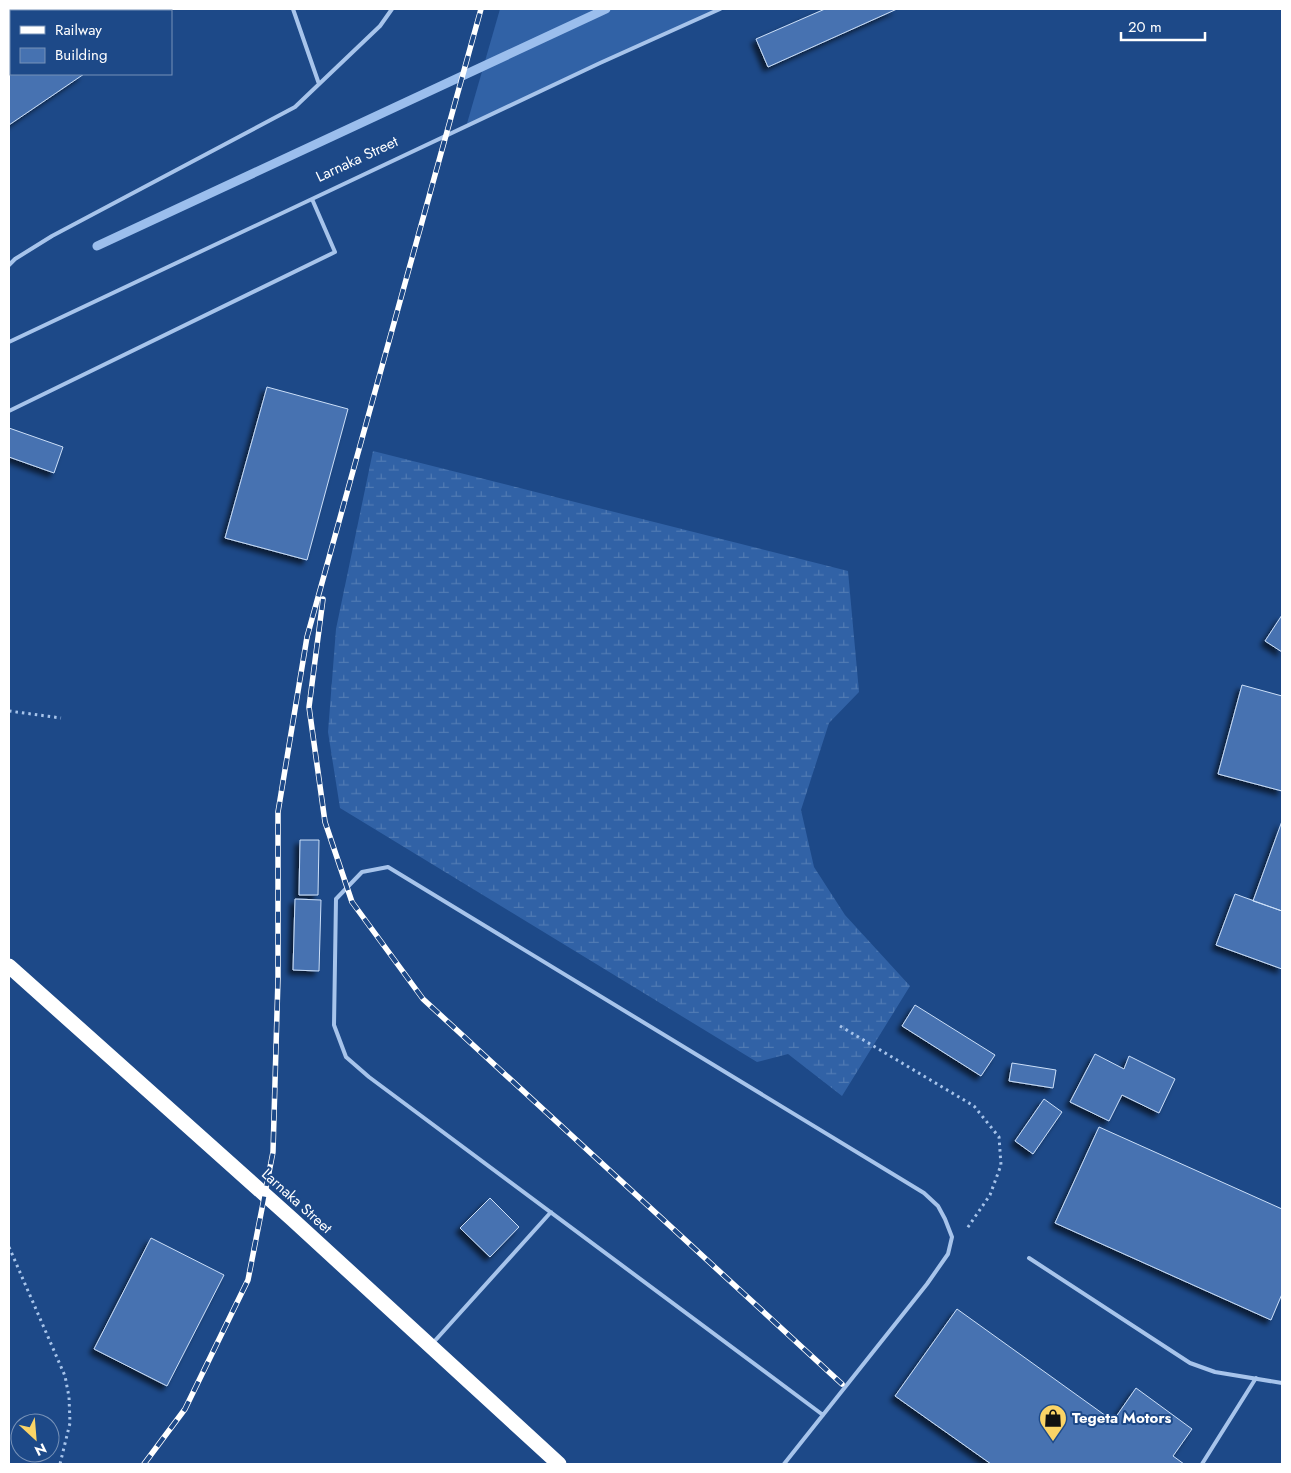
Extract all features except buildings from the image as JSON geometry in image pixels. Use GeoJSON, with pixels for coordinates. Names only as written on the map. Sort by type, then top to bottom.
{"type":"FeatureCollection","features":[{"type":"Feature","properties":{"kind":"highway","name":"Larnaka Street"},"geometry":{"type":"LineString","coordinates":[[9,966],[285,1212],[559,1464]]}},
{"type":"Feature","properties":{"kind":"lane"},"geometry":{"type":"LineString","coordinates":[[293,9],[319,84]]}},
{"type":"Feature","properties":{"kind":"lane"},"geometry":{"type":"LineString","coordinates":[[9,265],[52,236],[295,107],[380,26],[392,9]]}},
{"type":"Feature","properties":{"kind":"lane","name":"Larnaka Street"},"geometry":{"type":"LineString","coordinates":[[9,342],[600,63],[720,9]]}},
{"type":"Feature","properties":{"kind":"lane"},"geometry":{"type":"LineString","coordinates":[[9,411],[335,252],[312,200]]}},
{"type":"Feature","properties":{"kind":"lane"},"geometry":{"type":"LineString","coordinates":[[784,1464],[823,1415],[927,1284],[948,1254],[952,1237],[938,1206],[924,1192],[388,867],[362,872],[336,899],[334,1025],[346,1057],[369,1077],[823,1415]]}},
{"type":"Feature","properties":{"kind":"lane"},"geometry":{"type":"LineString","coordinates":[[430,1346],[551,1212]]}},
{"type":"Feature","properties":{"kind":"lane"},"geometry":{"type":"LineString","coordinates":[[1029,1258],[1190,1362],[1215,1372],[1282,1383]]}},
{"type":"Feature","properties":{"kind":"lane"},"geometry":{"type":"LineString","coordinates":[[1202,1464],[1256,1378]]}},
{"type":"Feature","properties":{"kind":"path"},"geometry":{"type":"LineString","coordinates":[[9,711],[61,718]]}},
{"type":"Feature","properties":{"kind":"path"},"geometry":{"type":"LineString","coordinates":[[840,1026],[974,1106],[999,1137],[1001,1165],[990,1196],[948,1254]]}},
{"type":"Feature","properties":{"kind":"path"},"geometry":{"type":"LineString","coordinates":[[9,1247],[65,1376],[69,1397],[70,1423],[60,1464]]}},
{"type":"Feature","properties":{"kind":"green space"},"geometry":{"type":"Polygon","coordinates":[[[500,9],[720,9],[466,127],[500,9]]]}},
{"type":"Feature","properties":{"kind":"green space"},"geometry":{"type":"Polygon","coordinates":[[[373,451],[848,571],[859,692],[829,723],[801,810],[814,867],[845,915],[910,986],[842,1096],[788,1054],[757,1062],[340,808],[328,732],[336,629],[373,451]]]}},
{"type":"Feature","properties":{"kind":"waterway"},"geometry":{"type":"LineString","coordinates":[[97,246],[606,9]]}},
{"type":"Feature","properties":{"kind":"railway"},"geometry":{"type":"LineString","coordinates":[[144,1464],[185,1409],[248,1280],[273,1152],[278,978],[278,812],[307,637],[481,9]]}},
{"type":"Feature","properties":{"kind":"railway"},"geometry":{"type":"LineString","coordinates":[[323,599],[309,707],[325,822],[352,902],[423,999],[842,1384]]}},
{"type":"Feature","properties":{"kind":"place","name":"Tegeta Motors"},"geometry":{"type":"Point","coordinates":[1053,1442]}}]}
